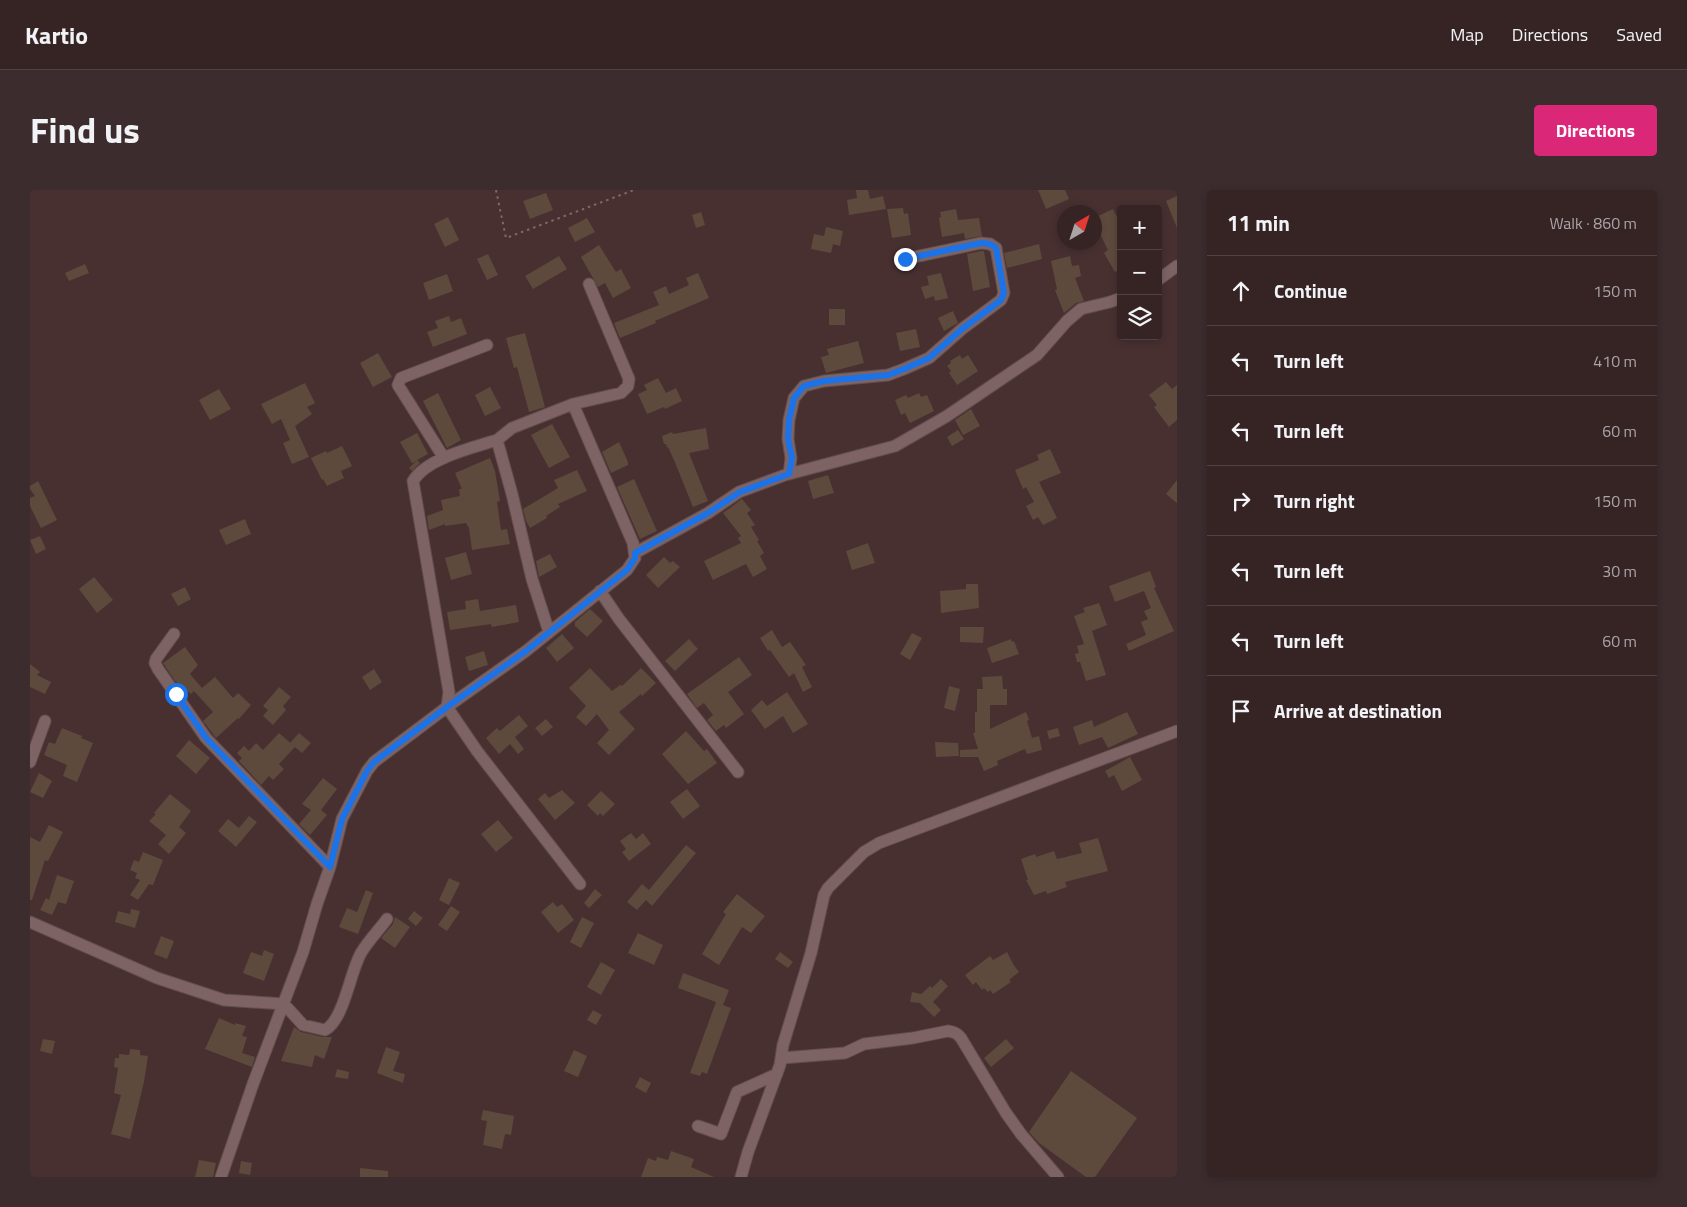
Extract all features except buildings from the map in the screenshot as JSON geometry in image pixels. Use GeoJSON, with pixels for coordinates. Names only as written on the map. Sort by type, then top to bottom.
{"type":"FeatureCollection","features":[{"type":"Feature","properties":{"kind":"street"},"geometry":{"type":"LineString","coordinates":[[789,474],[792,458],[788,439],[789,420],[794,398],[804,386],[824,381],[888,375],[921,362],[929,358],[962,329],[1001,300],[1004,293],[996,248],[990,244],[981,243],[905,259]]}},
{"type":"Feature","properties":{"kind":"street"},"geometry":{"type":"LineString","coordinates":[[1162,277],[1177,266]]}},
{"type":"Feature","properties":{"kind":"street"},"geometry":{"type":"LineString","coordinates":[[580,884],[477,751],[447,707],[449,692],[413,481],[419,472],[444,458],[497,440],[512,428],[573,404],[621,393],[628,386],[629,379],[589,284]]}},
{"type":"Feature","properties":{"kind":"street"},"geometry":{"type":"LineString","coordinates":[[635,553],[708,513],[740,492],[789,474],[895,446],[947,416],[1036,355],[1081,309],[1117,299]]}},
{"type":"Feature","properties":{"kind":"street"},"geometry":{"type":"LineString","coordinates":[[444,458],[398,385],[401,378],[487,345]]}},
{"type":"Feature","properties":{"kind":"street"},"geometry":{"type":"LineString","coordinates":[[221,1177],[253,1084],[303,952],[330,867],[342,819],[367,771],[374,762],[526,651],[627,570],[635,558],[633,543],[573,404]]}},
{"type":"Feature","properties":{"kind":"street"},"geometry":{"type":"LineString","coordinates":[[497,440],[532,579],[549,632]]}},
{"type":"Feature","properties":{"kind":"street"},"geometry":{"type":"LineString","coordinates":[[600,590],[619,619],[738,772]]}},
{"type":"Feature","properties":{"kind":"street"},"geometry":{"type":"LineString","coordinates":[[174,634],[156,659],[155,663],[158,669],[206,738],[330,867]]}},
{"type":"Feature","properties":{"kind":"street"},"geometry":{"type":"LineString","coordinates":[[30,762],[44,721]]}},
{"type":"Feature","properties":{"kind":"street"},"geometry":{"type":"LineString","coordinates":[[741,1177],[748,1152],[782,1058],[783,1045],[810,952],[824,895],[828,888],[864,852],[879,843],[1177,731]]}},
{"type":"Feature","properties":{"kind":"street"},"geometry":{"type":"LineString","coordinates":[[30,922],[157,978],[224,1000],[284,1004],[303,1025],[325,1030],[329,1028],[338,1016],[361,954],[387,919]]}},
{"type":"Feature","properties":{"kind":"street"},"geometry":{"type":"LineString","coordinates":[[782,1058],[845,1053],[864,1044],[913,1038],[948,1031],[954,1032],[961,1038],[1006,1113],[1021,1134],[1058,1177]]}},
{"type":"Feature","properties":{"kind":"street"},"geometry":{"type":"LineString","coordinates":[[698,1126],[720,1134],[736,1092],[777,1074]]}},
{"type":"Feature","properties":{"kind":"path"},"geometry":{"type":"LineString","coordinates":[[496,190],[506,238],[634,190]]}},
{"type":"Feature","properties":{"kind":"route"},"geometry":{"type":"LineString","coordinates":[[176,694],[206,738],[330,867],[342,819],[367,771],[374,762],[526,651],[627,570],[635,558],[635,553],[708,513],[740,492],[789,474],[792,458],[788,439],[789,420],[794,398],[804,386],[824,381],[888,375],[929,358],[962,329],[1001,300],[1004,293],[996,248],[990,244],[981,243],[905,259]]}}]}
